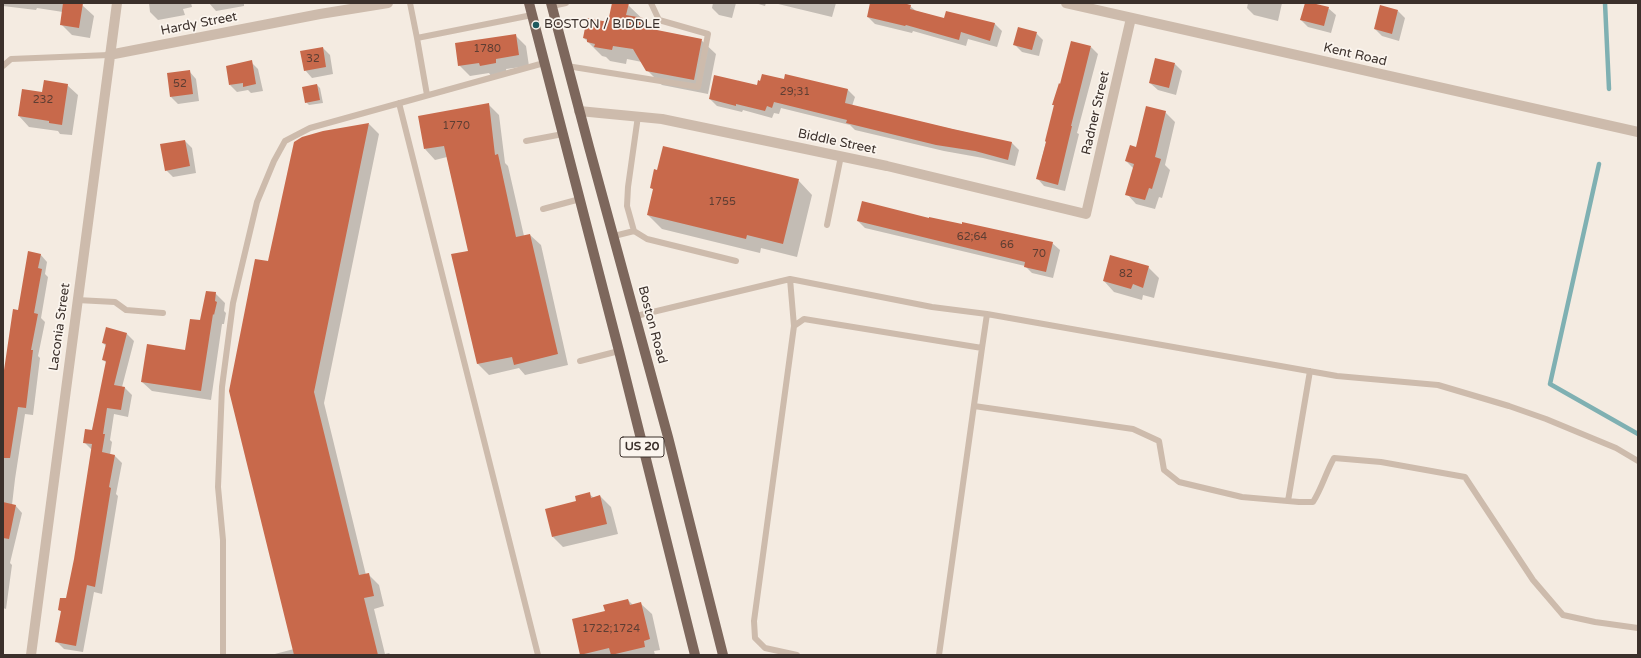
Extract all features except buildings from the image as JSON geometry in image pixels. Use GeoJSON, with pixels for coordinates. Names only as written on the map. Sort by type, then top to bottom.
{"type":"FeatureCollection","features":[{"type":"Feature","properties":{"kind":"main road","name":"US 20"},"geometry":{"type":"LineString","coordinates":[[529,3],[619,351],[695,655]]}},
{"type":"Feature","properties":{"kind":"main road","name":"Boston Road"},"geometry":{"type":"LineString","coordinates":[[551,5],[636,316],[723,655]]}},
{"type":"Feature","properties":{"kind":"street","name":"Laconia Street"},"geometry":{"type":"LineString","coordinates":[[31,655],[117,3]]}},
{"type":"Feature","properties":{"kind":"street","name":"Hardy Street"},"geometry":{"type":"LineString","coordinates":[[109,55],[320,14],[388,3]]}},
{"type":"Feature","properties":{"kind":"street","name":"Kent Road"},"geometry":{"type":"LineString","coordinates":[[1066,3],[1084,5],[1131,18],[1638,132]]}},
{"type":"Feature","properties":{"kind":"street","name":"Radner Street"},"geometry":{"type":"LineString","coordinates":[[1086,214],[1131,18]]}},
{"type":"Feature","properties":{"kind":"street","name":"Biddle Street"},"geometry":{"type":"LineString","coordinates":[[579,111],[662,119],[888,166],[1086,214]]}},
{"type":"Feature","properties":{"kind":"lane"},"geometry":{"type":"LineString","coordinates":[[410,3],[427,95]]}},
{"type":"Feature","properties":{"kind":"lane"},"geometry":{"type":"LineString","coordinates":[[551,5],[566,3]]}},
{"type":"Feature","properties":{"kind":"lane"},"geometry":{"type":"LineString","coordinates":[[567,66],[698,87],[708,34],[659,20],[651,3]]}},
{"type":"Feature","properties":{"kind":"lane"},"geometry":{"type":"LineString","coordinates":[[417,38],[532,15]]}},
{"type":"Feature","properties":{"kind":"lane"},"geometry":{"type":"LineString","coordinates":[[3,66],[11,59],[109,55]]}},
{"type":"Feature","properties":{"kind":"lane"},"geometry":{"type":"LineString","coordinates":[[223,655],[222,540],[218,487],[222,387],[233,303],[257,202],[274,161],[285,141],[310,128],[544,63]]}},
{"type":"Feature","properties":{"kind":"lane"},"geometry":{"type":"LineString","coordinates":[[399,103],[538,655]]}},
{"type":"Feature","properties":{"kind":"lane"},"geometry":{"type":"LineString","coordinates":[[638,116],[628,187],[627,206],[634,231],[647,239],[736,261]]}},
{"type":"Feature","properties":{"kind":"lane"},"geometry":{"type":"LineString","coordinates":[[526,141],[563,134]]}},
{"type":"Feature","properties":{"kind":"lane"},"geometry":{"type":"LineString","coordinates":[[827,225],[841,156]]}},
{"type":"Feature","properties":{"kind":"lane"},"geometry":{"type":"LineString","coordinates":[[543,209],[580,200]]}},
{"type":"Feature","properties":{"kind":"lane"},"geometry":{"type":"LineString","coordinates":[[614,236],[634,231]]}},
{"type":"Feature","properties":{"kind":"lane"},"geometry":{"type":"LineString","coordinates":[[790,279],[794,326],[754,621],[755,638],[765,648],[797,655]]}},
{"type":"Feature","properties":{"kind":"lane"},"geometry":{"type":"LineString","coordinates":[[636,316],[790,279],[932,307],[987,314],[1310,371],[1342,376],[1438,385],[1509,406],[1546,419],[1616,448],[1638,461]]}},
{"type":"Feature","properties":{"kind":"lane"},"geometry":{"type":"LineString","coordinates":[[77,300],[115,302],[126,310],[163,314]]}},
{"type":"Feature","properties":{"kind":"lane"},"geometry":{"type":"LineString","coordinates":[[939,655],[987,314]]}},
{"type":"Feature","properties":{"kind":"lane"},"geometry":{"type":"LineString","coordinates":[[794,326],[804,319],[982,348]]}},
{"type":"Feature","properties":{"kind":"lane"},"geometry":{"type":"LineString","coordinates":[[580,361],[619,351]]}},
{"type":"Feature","properties":{"kind":"lane"},"geometry":{"type":"LineString","coordinates":[[1288,501],[1310,371]]}},
{"type":"Feature","properties":{"kind":"lane"},"geometry":{"type":"LineString","coordinates":[[974,406],[1133,429],[1159,441],[1164,470],[1178,482],[1242,497],[1313,502],[1334,458],[1382,462],[1465,478],[1532,580],[1563,615],[1595,622],[1638,628]]}},
{"type":"Feature","properties":{"kind":"waterway"},"geometry":{"type":"LineString","coordinates":[[1605,3],[1609,89]]}},
{"type":"Feature","properties":{"kind":"waterway"},"geometry":{"type":"LineString","coordinates":[[1599,164],[1550,384],[1638,434]]}},
{"type":"Feature","properties":{"kind":"place","name":"BOSTON / BIDDLE"},"geometry":{"type":"Point","coordinates":[536,25]}}]}
